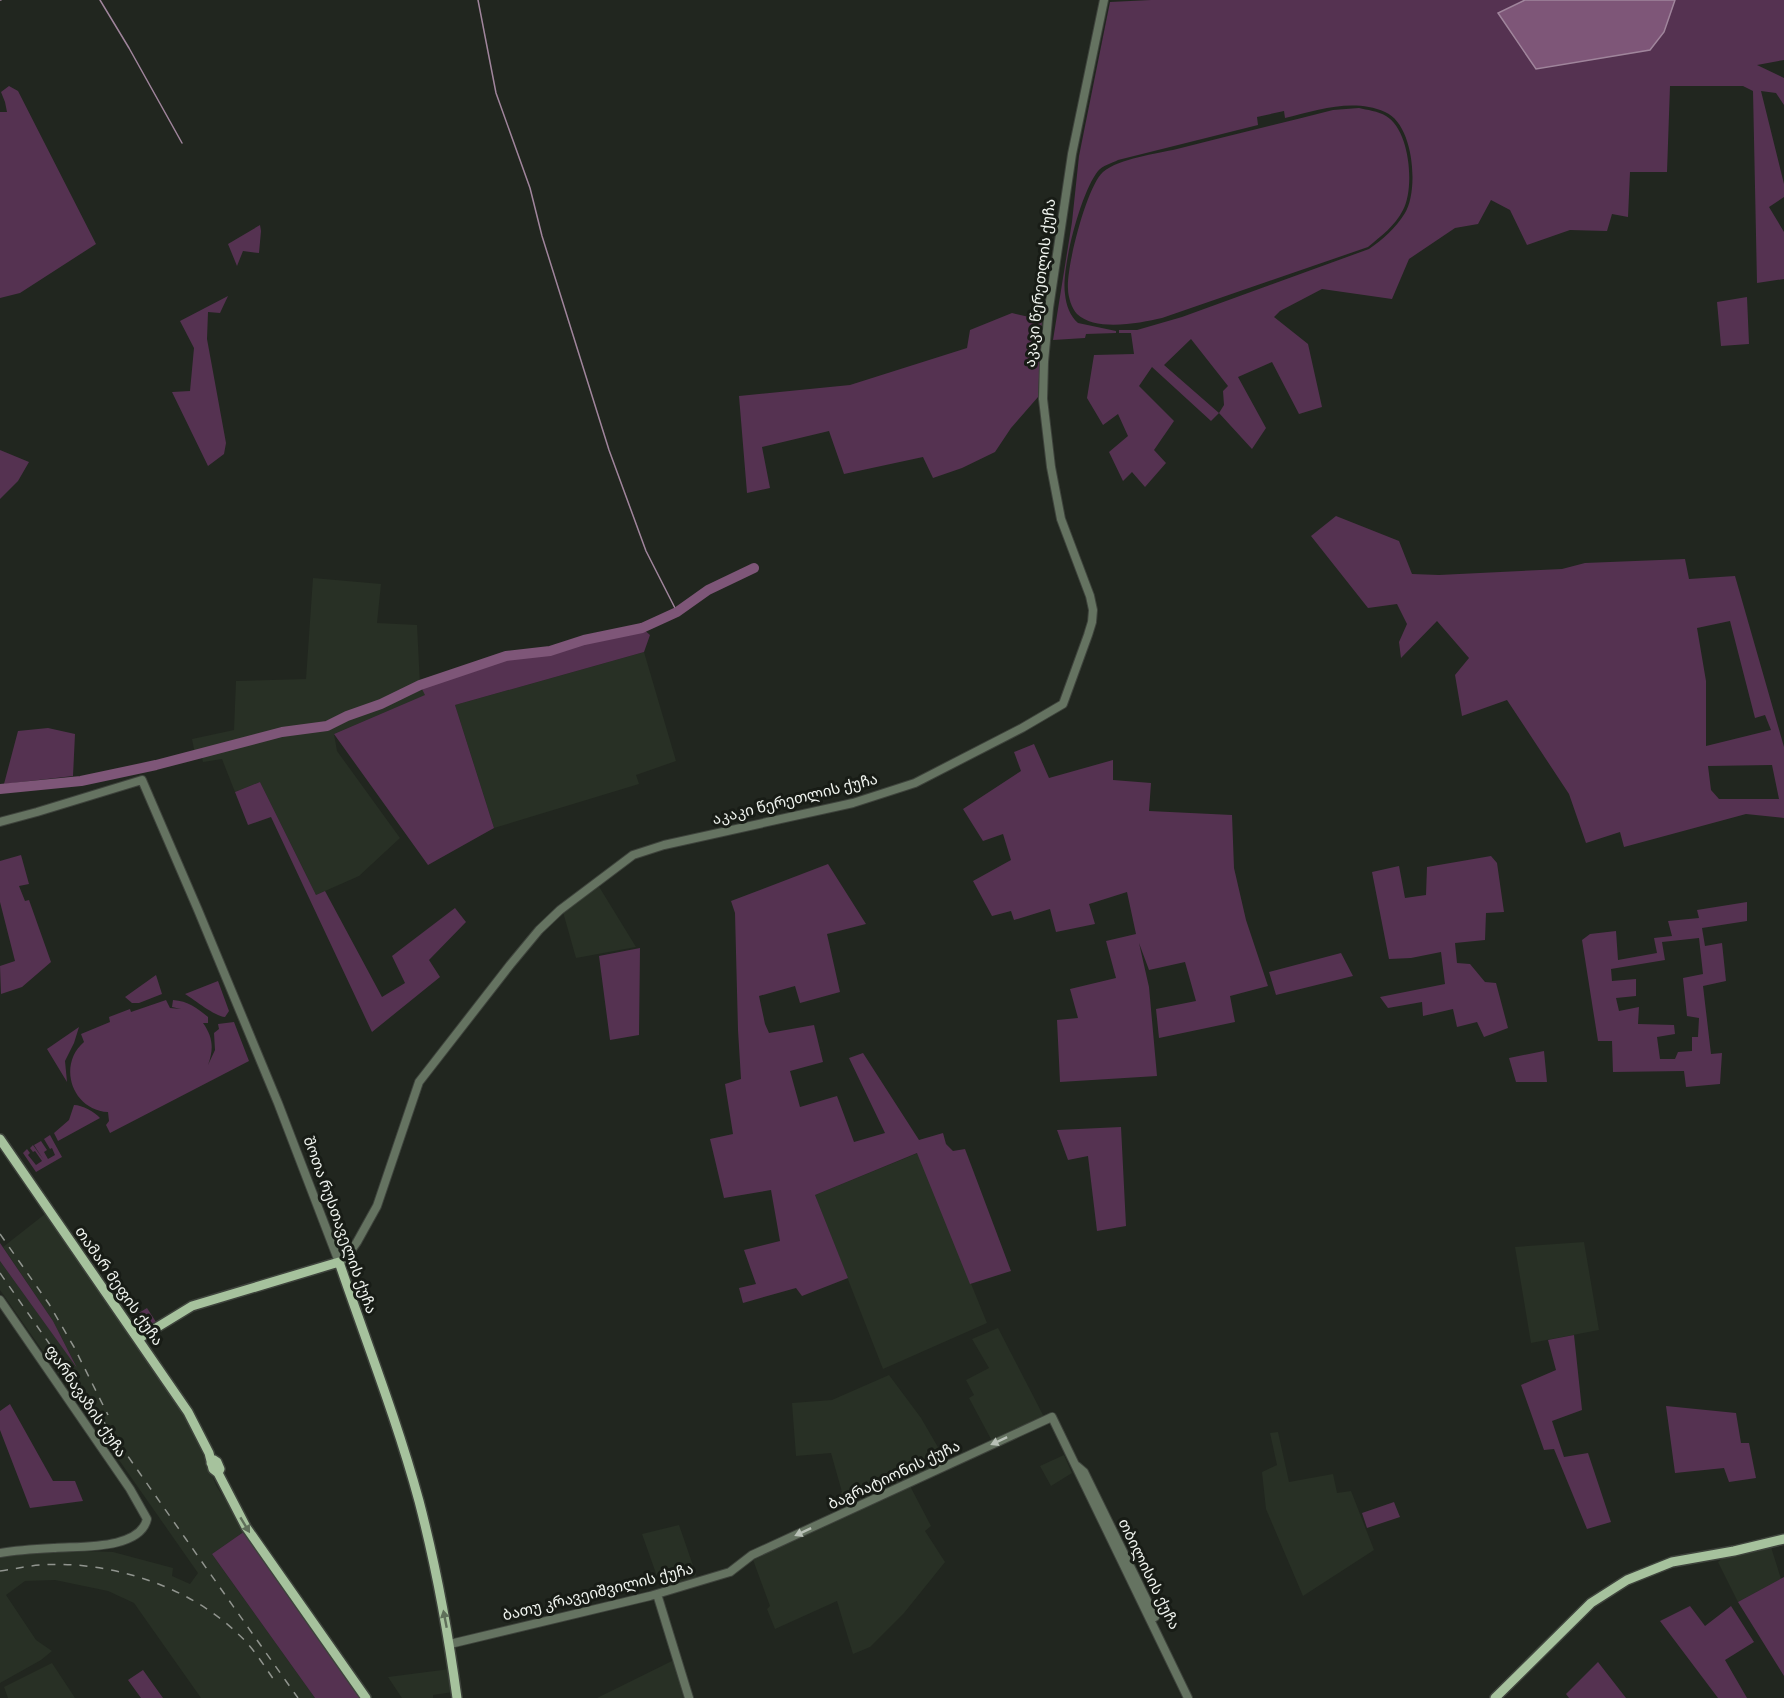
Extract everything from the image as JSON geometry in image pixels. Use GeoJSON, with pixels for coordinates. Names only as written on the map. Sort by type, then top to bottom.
{"type":"FeatureCollection","features":[{"type":"Feature","properties":{"kind":"main road","name":"თამარ მეფის ქუჩა"},"geometry":{"type":"LineString","coordinates":[[0,1139],[188,1412],[212,1459],[213,1469],[218,1473],[246,1527],[366,1698]]}},
{"type":"Feature","properties":{"kind":"main road"},"geometry":{"type":"LineString","coordinates":[[138,1339],[192,1306],[339,1262]]}},
{"type":"Feature","properties":{"kind":"main road","name":"შოთა რუსთაველის ქუჩა"},"geometry":{"type":"LineString","coordinates":[[339,1262],[394,1423],[423,1519],[450,1644],[457,1698]]}},
{"type":"Feature","properties":{"kind":"main road"},"geometry":{"type":"LineString","coordinates":[[1495,1698],[1591,1603],[1627,1580],[1672,1562],[1784,1539]]}},
{"type":"Feature","properties":{"kind":"street","name":"აკაკი წერეთლის ქუჩა"},"geometry":{"type":"LineString","coordinates":[[339,1262],[357,1242],[377,1206],[419,1082],[510,965],[539,930],[560,910],[633,855],[664,845],[853,803],[915,783],[1022,728],[1063,704],[1088,635],[1093,610],[1090,596],[1061,519],[1051,466],[1043,399],[1044,362],[1049,308],[1072,154],[1104,0]]}},
{"type":"Feature","properties":{"kind":"street","name":"შოთა რუსთაველის ქუჩა"},"geometry":{"type":"LineString","coordinates":[[0,822],[142,780],[282,1111],[339,1262]]}},
{"type":"Feature","properties":{"kind":"street","name":"ფარნავაზის ქუჩა"},"geometry":{"type":"LineString","coordinates":[[0,1300],[130,1489],[147,1519],[142,1529],[117,1543],[104,1546],[27,1549],[0,1553]]}},
{"type":"Feature","properties":{"kind":"street","name":"თბილისის ქუჩა"},"geometry":{"type":"LineString","coordinates":[[1052,1417],[1188,1698]]}},
{"type":"Feature","properties":{"kind":"street","name":"ბაგრატიონის ქუჩა"},"geometry":{"type":"LineString","coordinates":[[748,1557],[1052,1417]]}},
{"type":"Feature","properties":{"kind":"street","name":"თბილისის ქუჩა"},"geometry":{"type":"LineString","coordinates":[[1076,1465],[1084,1472],[1194,1698]]}},
{"type":"Feature","properties":{"kind":"street","name":"ბათუ კრავეიშვილის ქუჩა"},"geometry":{"type":"LineString","coordinates":[[450,1644],[657,1594],[730,1572],[748,1557]]}},
{"type":"Feature","properties":{"kind":"street"},"geometry":{"type":"LineString","coordinates":[[657,1594],[689,1698]]}},
{"type":"Feature","properties":{"kind":"shaded area"},"geometry":{"type":"Polygon","coordinates":[[[1151,0],[1525,0],[1498,13],[1664,32],[1675,0],[1784,0],[1784,60],[1757,65],[1784,78],[1784,105],[1776,93],[1761,91],[1784,184],[1784,197],[1769,207],[1784,232],[1784,279],[1757,283],[1753,91],[1743,86],[1670,86],[1667,172],[1630,172],[1628,217],[1612,214],[1607,231],[1570,230],[1527,245],[1510,210],[1491,200],[1478,224],[1455,228],[1409,259],[1392,299],[1322,289],[1280,311],[1274,317],[1308,344],[1322,407],[1299,414],[1272,362],[1238,377],[1266,428],[1252,449],[1219,413],[1211,421],[1152,367],[1139,386],[1174,421],[1154,450],[1166,463],[1145,487],[1132,472],[1123,481],[1109,452],[1128,436],[1118,414],[1103,425],[1087,398],[1094,355],[1134,354],[1131,333],[1119,333],[1119,330],[1137,330],[1182,317],[1369,249],[1397,224],[1405,213],[1412,189],[1412,174],[1408,143],[1395,119],[1385,112],[1361,106],[1335,107],[1285,118],[1284,111],[1257,117],[1258,125],[1118,160],[1107,165],[1098,171],[1092,181],[1079,212],[1069,249],[1065,294],[1069,310],[1078,323],[1116,331],[1116,333],[1086,334],[1085,338],[1053,340],[1072,222],[1079,156],[1110,2],[1151,0]],[[1191,339],[1164,365],[1219,413],[1224,405],[1223,391],[1228,386],[1191,339]]]}},
{"type":"Feature","properties":{"kind":"shaded area"},"geometry":{"type":"Polygon","coordinates":[[[1525,0],[1675,0],[1664,32],[1650,50],[1536,69],[1498,13],[1525,0]]]}},
{"type":"Feature","properties":{"kind":"shaded area"},"geometry":{"type":"Polygon","coordinates":[[[9,86],[18,91],[96,244],[20,293],[0,298],[0,112],[7,112],[1,92],[9,86]]]}},
{"type":"Feature","properties":{"kind":"shaded area"},"geometry":{"type":"Polygon","coordinates":[[[1359,108],[1383,114],[1394,123],[1405,146],[1409,174],[1407,200],[1400,216],[1383,235],[1368,247],[1162,318],[1118,325],[1085,320],[1075,312],[1068,292],[1070,263],[1084,209],[1090,193],[1103,172],[1119,163],[1139,157],[1333,110],[1359,108]]]}},
{"type":"Feature","properties":{"kind":"shaded area"},"geometry":{"type":"Polygon","coordinates":[[[260,225],[259,253],[243,251],[237,266],[228,244],[260,225]]]}},
{"type":"Feature","properties":{"kind":"shaded area"},"geometry":{"type":"Polygon","coordinates":[[[228,296],[220,313],[208,312],[207,339],[226,443],[224,454],[208,466],[172,392],[190,391],[194,348],[180,321],[228,296]]]}},
{"type":"Feature","properties":{"kind":"shaded area"},"geometry":{"type":"Polygon","coordinates":[[[1747,297],[1749,344],[1721,346],[1717,302],[1747,297]]]}},
{"type":"Feature","properties":{"kind":"shaded area"},"geometry":{"type":"Polygon","coordinates":[[[1012,313],[1042,320],[1038,397],[1011,428],[995,452],[962,468],[933,478],[923,457],[844,474],[829,431],[762,447],[770,488],[747,493],[739,396],[850,385],[967,348],[970,330],[1012,313]]]}},
{"type":"Feature","properties":{"kind":"shaded area"},"geometry":{"type":"Polygon","coordinates":[[[0,450],[29,462],[18,481],[0,499],[0,450]]]}},
{"type":"Feature","properties":{"kind":"shaded area"},"geometry":{"type":"Polygon","coordinates":[[[1336,516],[1399,541],[1412,574],[1439,575],[1562,569],[1585,563],[1685,559],[1689,579],[1735,576],[1784,747],[1784,818],[1746,814],[1624,847],[1620,832],[1586,843],[1569,794],[1507,700],[1462,716],[1455,675],[1469,658],[1437,621],[1401,658],[1399,642],[1407,624],[1397,604],[1368,608],[1311,536],[1336,516]],[[1730,621],[1697,628],[1706,681],[1706,746],[1771,730],[1765,715],[1755,718],[1730,621]],[[1772,765],[1708,766],[1711,790],[1719,799],[1779,799],[1772,765]]]}},
{"type":"Feature","properties":{"kind":"shaded area"},"geometry":{"type":"Polygon","coordinates":[[[313,578],[381,584],[377,623],[417,625],[420,685],[426,695],[334,734],[337,751],[400,838],[359,876],[316,895],[260,782],[235,792],[222,759],[203,762],[202,758],[196,759],[192,739],[234,730],[236,681],[306,679],[313,578]]]}},
{"type":"Feature","properties":{"kind":"shaded area"},"geometry":{"type":"Polygon","coordinates":[[[642,628],[650,635],[644,652],[455,705],[494,828],[428,865],[334,734],[425,695],[420,685],[506,656],[550,651],[584,640],[642,628]]]}},
{"type":"Feature","properties":{"kind":"shaded area"},"geometry":{"type":"Polygon","coordinates":[[[644,652],[676,761],[636,775],[639,784],[494,828],[455,705],[644,652]]]}},
{"type":"Feature","properties":{"kind":"shaded area"},"geometry":{"type":"Polygon","coordinates":[[[48,728],[75,734],[73,776],[4,784],[18,731],[48,728]]]}},
{"type":"Feature","properties":{"kind":"shaded area"},"geometry":{"type":"Polygon","coordinates":[[[1034,744],[1049,778],[1113,760],[1113,780],[1151,783],[1149,811],[1232,815],[1234,868],[1246,920],[1268,986],[1230,996],[1235,1022],[1159,1038],[1156,1009],[1196,1001],[1185,962],[1149,970],[1139,943],[1149,987],[1157,1076],[1060,1082],[1057,1020],[1078,1018],[1070,989],[1116,978],[1106,941],[1136,934],[1127,892],[1089,904],[1095,924],[1056,932],[1050,909],[1014,920],[1011,911],[992,916],[973,881],[1011,860],[1003,834],[983,841],[963,809],[1021,771],[1014,752],[1034,744]]]}},
{"type":"Feature","properties":{"kind":"shaded area"},"geometry":{"type":"Polygon","coordinates":[[[260,782],[316,895],[325,891],[382,997],[405,983],[392,956],[455,908],[466,922],[429,960],[440,977],[372,1032],[271,817],[248,825],[235,792],[260,782]]]}},
{"type":"Feature","properties":{"kind":"shaded area"},"geometry":{"type":"Polygon","coordinates":[[[21,855],[29,884],[19,886],[25,901],[29,900],[51,962],[22,987],[1,994],[0,966],[15,961],[0,902],[0,861],[21,855]]]}},
{"type":"Feature","properties":{"kind":"shaded area"},"geometry":{"type":"Polygon","coordinates":[[[1491,856],[1497,863],[1504,912],[1486,913],[1485,940],[1455,943],[1457,963],[1470,964],[1485,982],[1496,983],[1508,1028],[1484,1037],[1477,1022],[1457,1027],[1453,1009],[1423,1016],[1422,1002],[1388,1008],[1380,997],[1445,984],[1441,952],[1411,958],[1389,959],[1372,872],[1399,866],[1405,898],[1426,895],[1427,867],[1491,856]]]}},
{"type":"Feature","properties":{"kind":"shaded area"},"geometry":{"type":"Polygon","coordinates":[[[828,864],[866,924],[827,934],[840,992],[800,1003],[795,986],[759,996],[769,1033],[814,1025],[823,1062],[790,1071],[800,1107],[837,1096],[854,1142],[885,1133],[849,1058],[863,1053],[919,1140],[943,1133],[946,1144],[953,1151],[965,1149],[1011,1271],[970,1284],[917,1153],[815,1195],[848,1278],[802,1296],[796,1288],[743,1303],[739,1288],[756,1284],[744,1250],[780,1241],[771,1190],[724,1198],[710,1139],[733,1134],[725,1084],[741,1079],[735,913],[731,901],[828,864]]]}},
{"type":"Feature","properties":{"kind":"shaded area"},"geometry":{"type":"Polygon","coordinates":[[[598,885],[636,947],[576,958],[563,912],[598,885]]]}},
{"type":"Feature","properties":{"kind":"shaded area"},"geometry":{"type":"Polygon","coordinates":[[[1747,902],[1747,921],[1702,928],[1705,946],[1722,943],[1726,981],[1703,986],[1711,1054],[1722,1053],[1720,1084],[1686,1087],[1684,1071],[1613,1072],[1612,1041],[1598,1041],[1582,940],[1590,934],[1616,931],[1618,960],[1657,953],[1654,938],[1672,936],[1668,921],[1699,918],[1697,910],[1747,902]],[[1699,938],[1662,942],[1665,960],[1611,969],[1612,981],[1636,979],[1636,996],[1616,998],[1619,1011],[1639,1007],[1638,1024],[1674,1025],[1675,1034],[1657,1037],[1660,1059],[1675,1059],[1678,1052],[1692,1051],[1692,1037],[1698,1037],[1699,1018],[1687,1016],[1683,978],[1703,974],[1699,938]]]}},
{"type":"Feature","properties":{"kind":"shaded area"},"geometry":{"type":"Polygon","coordinates":[[[640,948],[639,1035],[610,1040],[599,956],[640,948]]]}},
{"type":"Feature","properties":{"kind":"shaded area"},"geometry":{"type":"Polygon","coordinates":[[[1341,953],[1353,976],[1276,995],[1269,972],[1341,953]]]}},
{"type":"Feature","properties":{"kind":"shaded area"},"geometry":{"type":"Polygon","coordinates":[[[156,975],[162,994],[139,1003],[132,1003],[125,997],[156,975]]]}},
{"type":"Feature","properties":{"kind":"shaded area"},"geometry":{"type":"Polygon","coordinates":[[[218,981],[229,1011],[225,1017],[210,1011],[185,994],[218,981]]]}},
{"type":"Feature","properties":{"kind":"shaded area"},"geometry":{"type":"Polygon","coordinates":[[[166,1000],[170,1008],[181,1009],[172,1007],[173,1000],[183,1002],[192,1005],[208,1017],[208,1023],[203,1023],[212,1043],[208,1065],[215,1050],[214,1033],[219,1029],[218,1024],[234,1022],[249,1061],[110,1133],[106,1125],[109,1121],[108,1112],[85,1103],[77,1095],[72,1085],[71,1062],[84,1042],[81,1034],[110,1022],[109,1017],[166,1000]]]}},
{"type":"Feature","properties":{"kind":"shaded area"},"geometry":{"type":"Polygon","coordinates":[[[79,1027],[65,1061],[67,1082],[47,1049],[79,1027]]]}},
{"type":"Feature","properties":{"kind":"shaded area"},"geometry":{"type":"Polygon","coordinates":[[[1544,1051],[1547,1082],[1516,1082],[1509,1058],[1544,1051]]]}},
{"type":"Feature","properties":{"kind":"shaded area"},"geometry":{"type":"Polygon","coordinates":[[[74,1105],[88,1109],[100,1118],[58,1141],[54,1133],[69,1120],[74,1105]]]}},
{"type":"Feature","properties":{"kind":"shaded area"},"geometry":{"type":"Polygon","coordinates":[[[1121,1127],[1126,1226],[1097,1231],[1088,1156],[1068,1160],[1057,1130],[1121,1127]]]}},
{"type":"Feature","properties":{"kind":"shaded area"},"geometry":{"type":"Polygon","coordinates":[[[50,1135],[62,1157],[36,1172],[23,1153],[27,1149],[30,1153],[28,1155],[36,1165],[42,1161],[30,1148],[33,1145],[43,1159],[34,1145],[41,1141],[47,1150],[44,1152],[48,1159],[55,1155],[44,1139],[50,1135]]]}},
{"type":"Feature","properties":{"kind":"shaded area"},"geometry":{"type":"Polygon","coordinates":[[[918,1153],[987,1323],[883,1369],[815,1195],[918,1153]]]}},
{"type":"Feature","properties":{"kind":"shaded area"},"geometry":{"type":"Polygon","coordinates":[[[45,1214],[188,1421],[217,1487],[245,1531],[212,1554],[315,1698],[201,1698],[134,1603],[108,1591],[55,1580],[25,1581],[6,1595],[36,1640],[52,1651],[41,1660],[0,1683],[0,1556],[56,1550],[113,1552],[173,1568],[172,1576],[190,1584],[198,1573],[0,1290],[0,1261],[75,1364],[53,1321],[3,1247],[45,1214]]]}},
{"type":"Feature","properties":{"kind":"shaded area"},"geometry":{"type":"Polygon","coordinates":[[[1584,1242],[1599,1330],[1531,1343],[1515,1247],[1584,1242]]]}},
{"type":"Feature","properties":{"kind":"shaded area"},"geometry":{"type":"Polygon","coordinates":[[[0,1243],[53,1321],[77,1368],[0,1261],[0,1243]]]}},
{"type":"Feature","properties":{"kind":"shaded area"},"geometry":{"type":"Polygon","coordinates":[[[122,1291],[137,1314],[147,1308],[156,1322],[143,1330],[118,1294],[122,1291]]]}},
{"type":"Feature","properties":{"kind":"shaded area"},"geometry":{"type":"Polygon","coordinates":[[[998,1328],[1044,1417],[992,1441],[969,1398],[974,1395],[966,1380],[989,1368],[972,1339],[998,1328]]]}},
{"type":"Feature","properties":{"kind":"shaded area"},"geometry":{"type":"Polygon","coordinates":[[[1574,1335],[1582,1410],[1552,1421],[1564,1457],[1588,1453],[1611,1522],[1587,1529],[1554,1449],[1544,1450],[1521,1385],[1556,1370],[1548,1340],[1574,1335]]]}},
{"type":"Feature","properties":{"kind":"shaded area"},"geometry":{"type":"Polygon","coordinates":[[[889,1375],[921,1418],[946,1461],[844,1511],[838,1496],[842,1492],[831,1453],[796,1456],[792,1403],[832,1400],[889,1375]]]}},
{"type":"Feature","properties":{"kind":"shaded area"},"geometry":{"type":"Polygon","coordinates":[[[10,1404],[53,1481],[75,1481],[83,1501],[30,1508],[0,1430],[0,1411],[10,1404]]]}},
{"type":"Feature","properties":{"kind":"shaded area"},"geometry":{"type":"Polygon","coordinates":[[[1666,1406],[1736,1413],[1741,1443],[1749,1443],[1756,1478],[1729,1482],[1724,1468],[1675,1473],[1666,1406]]]}},
{"type":"Feature","properties":{"kind":"shaded area"},"geometry":{"type":"Polygon","coordinates":[[[1278,1432],[1289,1482],[1333,1474],[1337,1493],[1351,1491],[1374,1550],[1303,1596],[1266,1509],[1262,1472],[1277,1465],[1270,1433],[1278,1432]]]}},
{"type":"Feature","properties":{"kind":"shaded area"},"geometry":{"type":"Polygon","coordinates":[[[1064,1455],[1072,1473],[1051,1486],[1040,1466],[1064,1455]]]}},
{"type":"Feature","properties":{"kind":"shaded area"},"geometry":{"type":"Polygon","coordinates":[[[910,1486],[931,1526],[925,1531],[945,1562],[904,1613],[870,1647],[853,1654],[837,1601],[775,1629],[767,1609],[770,1606],[752,1557],[910,1486]]]}},
{"type":"Feature","properties":{"kind":"shaded area"},"geometry":{"type":"Polygon","coordinates":[[[1394,1502],[1400,1517],[1367,1528],[1362,1513],[1394,1502]]]}},
{"type":"Feature","properties":{"kind":"shaded area"},"geometry":{"type":"Polygon","coordinates":[[[679,1525],[697,1577],[666,1586],[659,1582],[642,1534],[679,1525]]]}},
{"type":"Feature","properties":{"kind":"shaded area"},"geometry":{"type":"Polygon","coordinates":[[[245,1531],[361,1698],[315,1698],[212,1554],[245,1531]]]}},
{"type":"Feature","properties":{"kind":"shaded area"},"geometry":{"type":"Polygon","coordinates":[[[1771,1547],[1781,1579],[1738,1602],[1718,1562],[1723,1558],[1771,1547]]]}},
{"type":"Feature","properties":{"kind":"shaded area"},"geometry":{"type":"Polygon","coordinates":[[[1784,1577],[1784,1676],[1738,1602],[1784,1577]]]}},
{"type":"Feature","properties":{"kind":"shaded area"},"geometry":{"type":"Polygon","coordinates":[[[1690,1606],[1705,1626],[1731,1606],[1754,1642],[1725,1660],[1747,1698],[1718,1698],[1660,1621],[1690,1606]]]}},
{"type":"Feature","properties":{"kind":"shaded area"},"geometry":{"type":"Polygon","coordinates":[[[674,1660],[685,1698],[597,1698],[674,1660]]]}},
{"type":"Feature","properties":{"kind":"shaded area"},"geometry":{"type":"Polygon","coordinates":[[[1598,1662],[1626,1698],[1569,1698],[1566,1694],[1598,1662]]]}},
{"type":"Feature","properties":{"kind":"shaded area"},"geometry":{"type":"Polygon","coordinates":[[[52,1663],[75,1698],[8,1698],[4,1687],[52,1663]]]}},
{"type":"Feature","properties":{"kind":"shaded area"},"geometry":{"type":"Polygon","coordinates":[[[450,1669],[453,1692],[433,1695],[433,1698],[402,1698],[388,1677],[450,1669]]]}},
{"type":"Feature","properties":{"kind":"shaded area"},"geometry":{"type":"Polygon","coordinates":[[[143,1670],[163,1698],[141,1698],[128,1680],[143,1670]]]}},
{"type":"Feature","properties":{"kind":"waterway"},"geometry":{"type":"LineString","coordinates":[[100,0],[182,143]]}},
{"type":"Feature","properties":{"kind":"waterway"},"geometry":{"type":"LineString","coordinates":[[478,0],[496,93],[530,188],[542,236],[609,450],[646,551],[677,612]]}},
{"type":"Feature","properties":{"kind":"waterway"},"geometry":{"type":"LineString","coordinates":[[0,789],[81,781],[156,765],[282,732],[327,726],[420,685],[506,656],[550,651],[584,640],[642,628],[677,612],[708,590],[754,568]]}},
{"type":"Feature","properties":{"kind":"railway"},"geometry":{"type":"LineString","coordinates":[[0,1234],[49,1304],[74,1347],[108,1415]]}},
{"type":"Feature","properties":{"kind":"railway"},"geometry":{"type":"LineString","coordinates":[[0,1273],[298,1698]]}},
{"type":"Feature","properties":{"kind":"railway"},"geometry":{"type":"LineString","coordinates":[[0,1571],[41,1565],[93,1567],[120,1572],[172,1590],[218,1616],[252,1649],[274,1680]]}}]}
